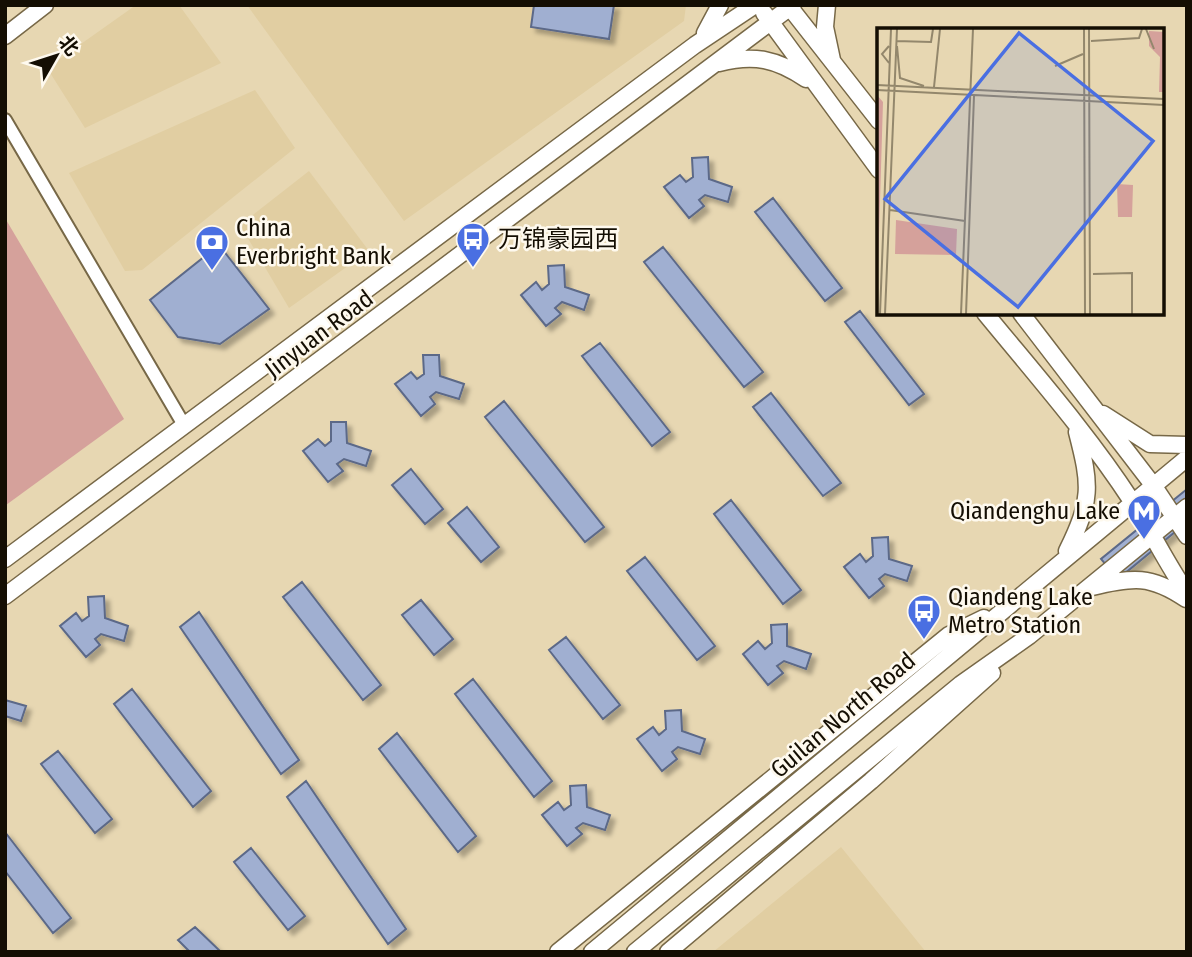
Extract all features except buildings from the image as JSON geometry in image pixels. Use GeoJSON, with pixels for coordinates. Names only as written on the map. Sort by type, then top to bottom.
{"type":"FeatureCollection","features":[{"type":"Feature","properties":{"kind":"main road"},"geometry":{"type":"LineString","coordinates":[[5,36],[45,5]]}},
{"type":"Feature","properties":{"kind":"main road"},"geometry":{"type":"LineString","coordinates":[[695,45],[710,27],[720,5]]}},
{"type":"Feature","properties":{"kind":"main road"},"geometry":{"type":"LineString","coordinates":[[5,559],[695,45],[756,5],[877,167]]}},
{"type":"Feature","properties":{"kind":"main road"},"geometry":{"type":"LineString","coordinates":[[827,5],[828,48],[835,69]]}},
{"type":"Feature","properties":{"kind":"main road"},"geometry":{"type":"LineString","coordinates":[[790,6],[835,69],[877,119]]}},
{"type":"Feature","properties":{"kind":"main road","name":"Jinyuan Road"},"geometry":{"type":"LineString","coordinates":[[5,596],[646,118],[710,65],[790,6]]}},
{"type":"Feature","properties":{"kind":"main road"},"geometry":{"type":"LineString","coordinates":[[710,65],[748,58],[769,58],[788,66],[818,88]]}},
{"type":"Feature","properties":{"kind":"main road"},"geometry":{"type":"LineString","coordinates":[[987,315],[1074,423],[1132,501],[1187,593]]}},
{"type":"Feature","properties":{"kind":"main road"},"geometry":{"type":"LineString","coordinates":[[1023,315],[1153,485],[1181,512],[1187,536]]}},
{"type":"Feature","properties":{"kind":"main road"},"geometry":{"type":"LineString","coordinates":[[1092,407],[1150,444],[1187,445]]}},
{"type":"Feature","properties":{"kind":"main road"},"geometry":{"type":"LineString","coordinates":[[1064,558],[1085,514],[1088,498],[1084,461],[1074,423]]}},
{"type":"Feature","properties":{"kind":"main road","name":"Guilan North Road"},"geometry":{"type":"LineString","coordinates":[[592,952],[1187,458]]}},
{"type":"Feature","properties":{"kind":"main road","name":"Guilan North Road"},"geometry":{"type":"LineString","coordinates":[[635,952],[961,684],[1029,636],[1181,512]]}},
{"type":"Feature","properties":{"kind":"main road"},"geometry":{"type":"LineString","coordinates":[[1086,589],[1117,581],[1152,580],[1187,600]]}},
{"type":"Feature","properties":{"kind":"main road"},"geometry":{"type":"LineString","coordinates":[[558,952],[949,635],[1008,606]]}},
{"type":"Feature","properties":{"kind":"main road"},"geometry":{"type":"LineString","coordinates":[[668,952],[880,774],[1029,636]]}},
{"type":"Feature","properties":{"kind":"street"},"geometry":{"type":"LineString","coordinates":[[5,120],[184,425]]}},
{"type":"Feature","properties":{"kind":"shaded area"},"geometry":{"type":"Polygon","coordinates":[[[136,5],[179,5],[221,63],[85,128],[47,68],[136,5]]]}},
{"type":"Feature","properties":{"kind":"shaded area"},"geometry":{"type":"Polygon","coordinates":[[[247,5],[686,5],[684,21],[404,221],[247,5]]]}},
{"type":"Feature","properties":{"kind":"shaded area"},"geometry":{"type":"Polygon","coordinates":[[[255,90],[295,148],[142,270],[125,271],[69,173],[255,90]]]}},
{"type":"Feature","properties":{"kind":"shaded area"},"geometry":{"type":"Polygon","coordinates":[[[309,171],[369,251],[289,308],[240,225],[309,171]]]}},
{"type":"Feature","properties":{"kind":"shaded area"},"geometry":{"type":"Polygon","coordinates":[[[5,218],[124,419],[6,505],[5,504],[5,218]]]}},
{"type":"Feature","properties":{"kind":"shaded area"},"geometry":{"type":"Polygon","coordinates":[[[841,847],[926,952],[713,952],[841,847]]]}},
{"type":"Feature","properties":{"kind":"place","name":"万锦豪园西"},"geometry":{"type":"Point","coordinates":[473,269]}},
{"type":"Feature","properties":{"kind":"place","name":"China Everbright Bank"},"geometry":{"type":"Point","coordinates":[212,272]}},
{"type":"Feature","properties":{"kind":"place","name":"Qiandenghu Lake"},"geometry":{"type":"Point","coordinates":[1144,541]}},
{"type":"Feature","properties":{"kind":"place","name":"Qiandeng Lake Metro Station"},"geometry":{"type":"Point","coordinates":[924,641]}}]}
